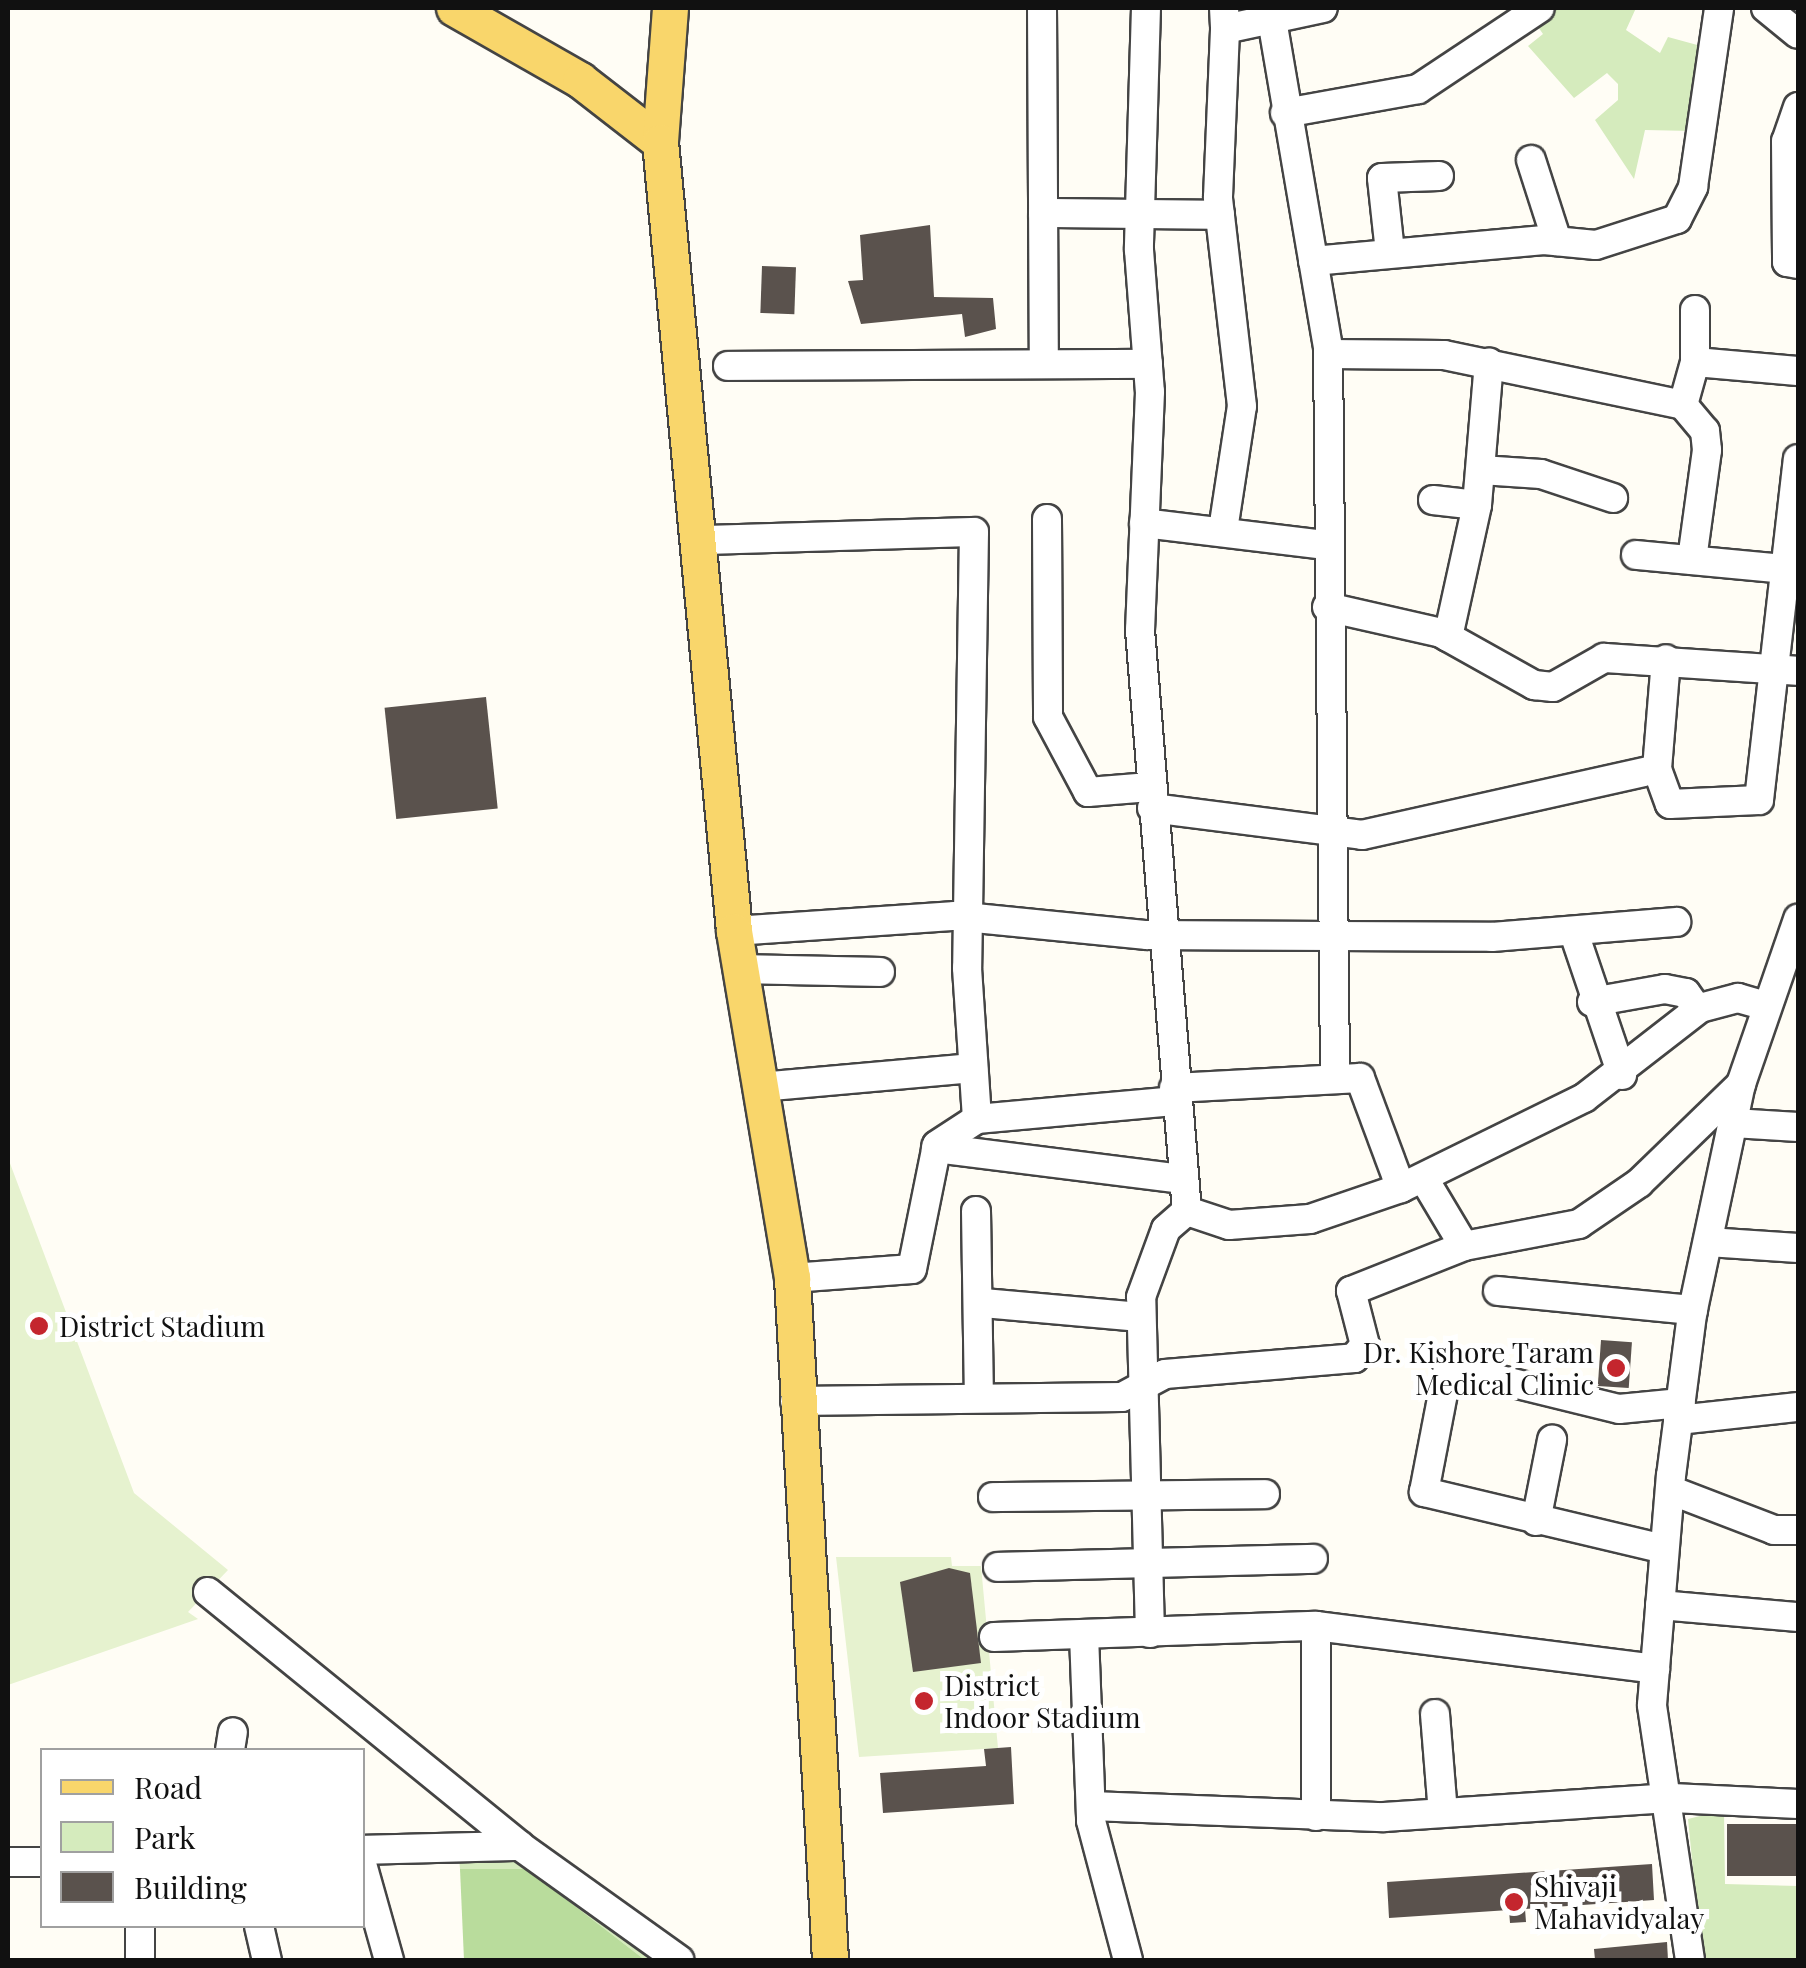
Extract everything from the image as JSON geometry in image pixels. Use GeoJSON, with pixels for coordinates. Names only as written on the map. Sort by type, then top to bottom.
{"type":"FeatureCollection","features":[{"type":"Feature","properties":{"kind":"main road"},"geometry":{"type":"LineString","coordinates":[[454,8],[580,80],[660,142]]}},
{"type":"Feature","properties":{"kind":"main road"},"geometry":{"type":"LineString","coordinates":[[670,8],[660,142],[702,540],[734,930],[792,1278],[794,1401],[830,1960]]}},
{"type":"Feature","properties":{"kind":"street"},"geometry":{"type":"LineString","coordinates":[[1042,8],[1044,360]]}},
{"type":"Feature","properties":{"kind":"street"},"geometry":{"type":"LineString","coordinates":[[1146,8],[1140,212],[1148,364],[1140,630],[1160,935],[1187,1211],[1149,1260],[1140,1317],[1150,1633]]}},
{"type":"Feature","properties":{"kind":"street"},"geometry":{"type":"LineString","coordinates":[[1223,530],[1242,406],[1220,214],[1224,18],[1323,8]]}},
{"type":"Feature","properties":{"kind":"street"},"geometry":{"type":"LineString","coordinates":[[1285,113],[1418,89],[1540,8]]}},
{"type":"Feature","properties":{"kind":"street"},"geometry":{"type":"LineString","coordinates":[[1312,260],[1557,241],[1596,245],[1644,232],[1688,205],[1719,8]]}},
{"type":"Feature","properties":{"kind":"street"},"geometry":{"type":"LineString","coordinates":[[1766,8],[1798,34]]}},
{"type":"Feature","properties":{"kind":"street"},"geometry":{"type":"LineString","coordinates":[[1269,16],[1328,354],[1329,826],[1335,1077]]}},
{"type":"Feature","properties":{"kind":"street"},"geometry":{"type":"LineString","coordinates":[[1798,107],[1786,141],[1787,262],[1798,264]]}},
{"type":"Feature","properties":{"kind":"street"},"geometry":{"type":"LineString","coordinates":[[1531,160],[1557,241]]}},
{"type":"Feature","properties":{"kind":"street"},"geometry":{"type":"LineString","coordinates":[[1390,252],[1382,178],[1440,176]]}},
{"type":"Feature","properties":{"kind":"street"},"geometry":{"type":"LineString","coordinates":[[1044,212],[1220,214]]}},
{"type":"Feature","properties":{"kind":"street"},"geometry":{"type":"LineString","coordinates":[[1683,405],[1696,362],[1695,310]]}},
{"type":"Feature","properties":{"kind":"street"},"geometry":{"type":"LineString","coordinates":[[1328,354],[1489,363],[1683,405],[1705,431],[1692,560]]}},
{"type":"Feature","properties":{"kind":"street"},"geometry":{"type":"LineString","coordinates":[[728,366],[1044,360],[1148,364]]}},
{"type":"Feature","properties":{"kind":"street"},"geometry":{"type":"LineString","coordinates":[[1696,362],[1798,371]]}},
{"type":"Feature","properties":{"kind":"street"},"geometry":{"type":"LineString","coordinates":[[1448,637],[1477,505],[1489,363]]}},
{"type":"Feature","properties":{"kind":"street"},"geometry":{"type":"LineString","coordinates":[[1666,659],[1656,769],[1670,804],[1759,800],[1785,671],[1785,569],[1798,459]]}},
{"type":"Feature","properties":{"kind":"street"},"geometry":{"type":"LineString","coordinates":[[1481,470],[1541,474],[1613,498]]}},
{"type":"Feature","properties":{"kind":"street"},"geometry":{"type":"LineString","coordinates":[[1433,500],[1477,505]]}},
{"type":"Feature","properties":{"kind":"street"},"geometry":{"type":"LineString","coordinates":[[1047,518],[1048,718],[1088,792],[1151,798],[1329,826],[1362,835],[1469,817],[1656,769]]}},
{"type":"Feature","properties":{"kind":"street"},"geometry":{"type":"LineString","coordinates":[[1144,523],[1328,545]]}},
{"type":"Feature","properties":{"kind":"street"},"geometry":{"type":"LineString","coordinates":[[702,540],[974,532],[967,917],[976,1119]]}},
{"type":"Feature","properties":{"kind":"street"},"geometry":{"type":"LineString","coordinates":[[1636,555],[1785,569]]}},
{"type":"Feature","properties":{"kind":"street"},"geometry":{"type":"LineString","coordinates":[[1327,606],[1448,637],[1553,687],[1604,658],[1666,659],[1785,671]]}},
{"type":"Feature","properties":{"kind":"street"},"geometry":{"type":"LineString","coordinates":[[734,930],[967,917],[1160,935],[1332,937],[1574,933],[1676,922]]}},
{"type":"Feature","properties":{"kind":"street"},"geometry":{"type":"LineString","coordinates":[[1690,1960],[1672,1798],[1652,1705],[1670,1490],[1693,1310],[1733,1123],[1762,1005],[1798,919]]}},
{"type":"Feature","properties":{"kind":"street"},"geometry":{"type":"LineString","coordinates":[[1574,933],[1592,1002],[1622,1076]]}},
{"type":"Feature","properties":{"kind":"street"},"geometry":{"type":"LineString","coordinates":[[740,969],[880,972]]}},
{"type":"Feature","properties":{"kind":"street"},"geometry":{"type":"LineString","coordinates":[[1592,1002],[1665,989],[1686,993],[1697,1009]]}},
{"type":"Feature","properties":{"kind":"street"},"geometry":{"type":"LineString","coordinates":[[1187,1211],[1229,1225],[1310,1219],[1412,1184],[1622,1076],[1697,1009],[1738,998],[1762,1005]]}},
{"type":"Feature","properties":{"kind":"street"},"geometry":{"type":"LineString","coordinates":[[760,1087],[973,1068]]}},
{"type":"Feature","properties":{"kind":"street"},"geometry":{"type":"LineString","coordinates":[[792,1278],[912,1269],[936,1148],[976,1119],[1335,1077],[1369,1085],[1412,1184],[1464,1246]]}},
{"type":"Feature","properties":{"kind":"street"},"geometry":{"type":"LineString","coordinates":[[794,1401],[979,1392],[1122,1397],[1214,1367],[1354,1358],[1365,1345],[1351,1292],[1464,1246],[1579,1224],[1639,1183],[1742,1084]]}},
{"type":"Feature","properties":{"kind":"street"},"geometry":{"type":"LineString","coordinates":[[1733,1123],[1798,1127]]}},
{"type":"Feature","properties":{"kind":"street"},"geometry":{"type":"LineString","coordinates":[[936,1148],[1183,1179]]}},
{"type":"Feature","properties":{"kind":"street"},"geometry":{"type":"LineString","coordinates":[[976,1211],[983,1303],[979,1392]]}},
{"type":"Feature","properties":{"kind":"street"},"geometry":{"type":"LineString","coordinates":[[1708,1242],[1798,1248]]}},
{"type":"Feature","properties":{"kind":"street"},"geometry":{"type":"LineString","coordinates":[[1498,1290],[1693,1310]]}},
{"type":"Feature","properties":{"kind":"street"},"geometry":{"type":"LineString","coordinates":[[983,1303],[1140,1317]]}},
{"type":"Feature","properties":{"kind":"street"},"geometry":{"type":"LineString","coordinates":[[1664,1549],[1424,1492],[1448,1367],[1618,1409],[1680,1412],[1798,1407]]}},
{"type":"Feature","properties":{"kind":"street"},"geometry":{"type":"LineString","coordinates":[[1536,1520],[1552,1440]]}},
{"type":"Feature","properties":{"kind":"street"},"geometry":{"type":"LineString","coordinates":[[1670,1490],[1774,1530],[1798,1530]]}},
{"type":"Feature","properties":{"kind":"street"},"geometry":{"type":"LineString","coordinates":[[992,1497],[1266,1494]]}},
{"type":"Feature","properties":{"kind":"street"},"geometry":{"type":"LineString","coordinates":[[998,1567],[1313,1558]]}},
{"type":"Feature","properties":{"kind":"street"},"geometry":{"type":"LineString","coordinates":[[208,1592],[520,1846],[679,1960]]}},
{"type":"Feature","properties":{"kind":"street"},"geometry":{"type":"LineString","coordinates":[[1660,1605],[1798,1617]]}},
{"type":"Feature","properties":{"kind":"street"},"geometry":{"type":"LineString","coordinates":[[994,1637],[1316,1626],[1654,1669]]}},
{"type":"Feature","properties":{"kind":"street"},"geometry":{"type":"LineString","coordinates":[[1316,1626],[1316,1816]]}},
{"type":"Feature","properties":{"kind":"street"},"geometry":{"type":"LineString","coordinates":[[1084,1634],[1091,1806],[1128,1960]]}},
{"type":"Feature","properties":{"kind":"street"},"geometry":{"type":"LineString","coordinates":[[1435,1714],[1443,1813]]}},
{"type":"Feature","properties":{"kind":"street"},"geometry":{"type":"LineString","coordinates":[[1091,1806],[1316,1816],[1443,1813],[1672,1798],[1798,1802]]}},
{"type":"Feature","properties":{"kind":"street"},"geometry":{"type":"LineString","coordinates":[[365,1850],[520,1846]]}},
{"type":"Feature","properties":{"kind":"street"},"geometry":{"type":"LineString","coordinates":[[8,1862],[40,1862]]}},
{"type":"Feature","properties":{"kind":"street"},"geometry":{"type":"LineString","coordinates":[[365,1875],[389,1960]]}},
{"type":"Feature","properties":{"kind":"street"},"geometry":{"type":"LineString","coordinates":[[140,1928],[140,1960]]}},
{"type":"Feature","properties":{"kind":"street"},"geometry":{"type":"LineString","coordinates":[[260,1928],[267,1960]]}},
{"type":"Feature","properties":{"kind":"green space"},"geometry":{"type":"Polygon","coordinates":[[[1556,8],[1636,8],[1626,30],[1660,53],[1668,37],[1701,46],[1692,131],[1645,130],[1634,179],[1595,120],[1618,100],[1618,84],[1607,73],[1574,98],[1528,46],[1543,34],[1534,21],[1556,8]]]}},
{"type":"Feature","properties":{"kind":"green space","name":"District Stadium"},"geometry":{"type":"Polygon","coordinates":[[[8,1158],[134,1493],[228,1570],[188,1612],[198,1619],[8,1685],[8,1158]]]}},
{"type":"Feature","properties":{"kind":"green space","name":"District Indoor Stadium"},"geometry":{"type":"Polygon","coordinates":[[[836,1557],[951,1557],[952,1566],[981,1566],[998,1748],[859,1757],[836,1557]]]}},
{"type":"Feature","properties":{"kind":"green space"},"geometry":{"type":"Polygon","coordinates":[[[1724,1810],[1725,1884],[1798,1886],[1798,1960],[1702,1960],[1688,1819],[1724,1810]]]}},
{"type":"Feature","properties":{"kind":"green space"},"geometry":{"type":"Polygon","coordinates":[[[459,1858],[536,1860],[661,1960],[645,1960],[527,1869],[460,1869],[459,1858]]]}},
{"type":"Feature","properties":{"kind":"green space"},"geometry":{"type":"Polygon","coordinates":[[[460,1869],[527,1869],[645,1960],[464,1960],[460,1869]]]}},
{"type":"Feature","properties":{"kind":"building"},"geometry":{"type":"Polygon","coordinates":[[[930,225],[934,297],[993,298],[996,329],[965,337],[962,314],[861,324],[848,281],[863,280],[860,235],[930,225]]]}},
{"type":"Feature","properties":{"kind":"building"},"geometry":{"type":"Polygon","coordinates":[[[762,266],[796,267],[794,314],[760,313],[762,266]]]}},
{"type":"Feature","properties":{"kind":"building"},"geometry":{"type":"Polygon","coordinates":[[[486,697],[498,808],[396,819],[385,708],[486,697]]]}},
{"type":"Feature","properties":{"kind":"building"},"geometry":{"type":"Polygon","coordinates":[[[1601,1340],[1632,1342],[1629,1388],[1598,1386],[1601,1340]]]}},
{"type":"Feature","properties":{"kind":"building"},"geometry":{"type":"Polygon","coordinates":[[[949,1568],[970,1573],[981,1663],[913,1672],[900,1582],[949,1568]]]}},
{"type":"Feature","properties":{"kind":"building"},"geometry":{"type":"Polygon","coordinates":[[[1011,1747],[1014,1804],[883,1813],[880,1773],[986,1766],[984,1749],[1011,1747]]]}},
{"type":"Feature","properties":{"kind":"building"},"geometry":{"type":"Polygon","coordinates":[[[1727,1824],[1798,1824],[1798,1876],[1727,1876],[1727,1824]]]}},
{"type":"Feature","properties":{"kind":"building"},"geometry":{"type":"Polygon","coordinates":[[[1652,1864],[1654,1900],[1525,1909],[1526,1922],[1510,1923],[1509,1910],[1389,1918],[1387,1882],[1652,1864]]]}},
{"type":"Feature","properties":{"kind":"building"},"geometry":{"type":"Polygon","coordinates":[[[1667,1942],[1668,1960],[1595,1960],[1594,1949],[1667,1942]]]}},
{"type":"Feature","properties":{"kind":"place","name":"District Stadium"},"geometry":{"type":"Point","coordinates":[39,1326]}},
{"type":"Feature","properties":{"kind":"place","name":"Dr. Kishore Taram Medical Clinic"},"geometry":{"type":"Point","coordinates":[1616,1368]}},
{"type":"Feature","properties":{"kind":"place","name":"District Indoor Stadium"},"geometry":{"type":"Point","coordinates":[924,1701]}},
{"type":"Feature","properties":{"kind":"place","name":"Shivaji Mahavidyalay"},"geometry":{"type":"Point","coordinates":[1514,1902]}}]}
